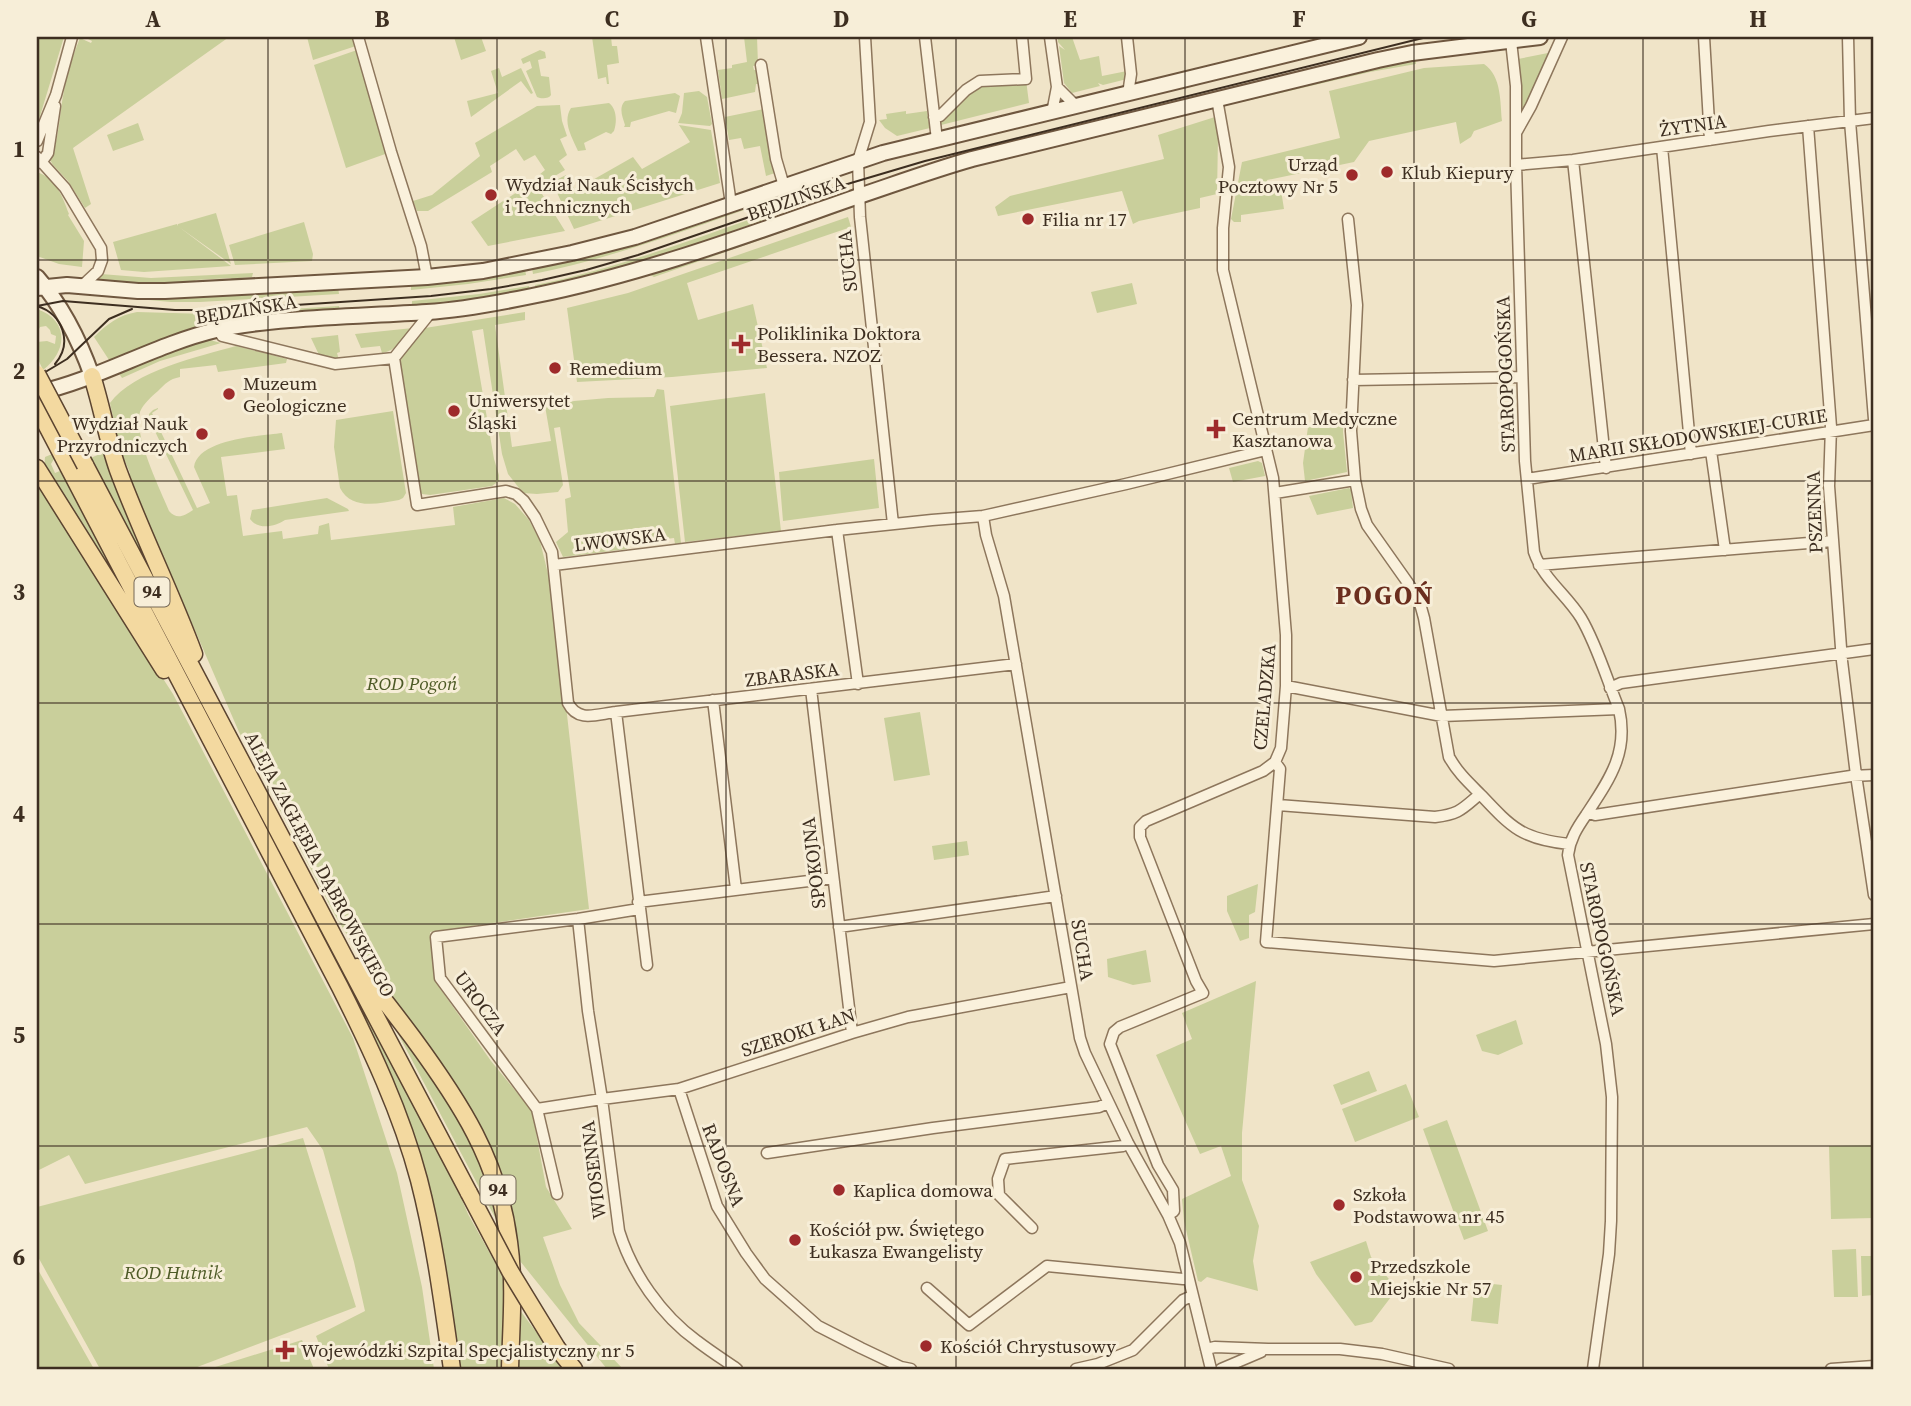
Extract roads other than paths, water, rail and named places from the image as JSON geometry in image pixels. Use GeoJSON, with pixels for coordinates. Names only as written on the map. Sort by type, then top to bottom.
{"type":"FeatureCollection","features":[{"type":"Feature","properties":{"kind":"main road","name":"ALEJA ZAGŁĘBIA DĄBROWSKIEGO"},"geometry":{"type":"LineString","coordinates":[[37,374],[510,1271],[557,1348],[574,1369]]}},
{"type":"Feature","properties":{"kind":"main road"},"geometry":{"type":"LineString","coordinates":[[92,376],[119,472],[178,610],[219,718]]}},
{"type":"Feature","properties":{"kind":"main road","name":"ALEJA ZAGŁĘBIA DĄBROWSKIEGO"},"geometry":{"type":"LineString","coordinates":[[37,407],[359,1024],[380,1071],[418,1177],[430,1226],[452,1369]]}},
{"type":"Feature","properties":{"kind":"main road"},"geometry":{"type":"LineString","coordinates":[[37,468],[140,634],[202,724]]}},
{"type":"Feature","properties":{"kind":"main road","name":"94"},"geometry":{"type":"LineString","coordinates":[[339,947],[379,993],[437,1072],[467,1117],[492,1173],[506,1222],[511,1259],[513,1289],[510,1369]]}},
{"type":"Feature","properties":{"kind":"street"},"geometry":{"type":"LineString","coordinates":[[37,141],[56,95],[72,37]]}},
{"type":"Feature","properties":{"kind":"street"},"geometry":{"type":"LineString","coordinates":[[358,37],[421,246],[427,277]]}},
{"type":"Feature","properties":{"kind":"street"},"geometry":{"type":"LineString","coordinates":[[706,37],[731,204]]}},
{"type":"Feature","properties":{"kind":"street","name":"SUCHA"},"geometry":{"type":"LineString","coordinates":[[865,37],[870,122],[858,161],[859,197],[893,524]]}},
{"type":"Feature","properties":{"kind":"street"},"geometry":{"type":"LineString","coordinates":[[925,37],[937,140]]}},
{"type":"Feature","properties":{"kind":"street"},"geometry":{"type":"LineString","coordinates":[[934,117],[940,116],[966,90],[980,81],[1026,79],[1021,37]]}},
{"type":"Feature","properties":{"kind":"street"},"geometry":{"type":"LineString","coordinates":[[1050,37],[1056,87],[1052,113]]}},
{"type":"Feature","properties":{"kind":"street"},"geometry":{"type":"LineString","coordinates":[[1127,37],[1131,74],[1128,94]]}},
{"type":"Feature","properties":{"kind":"street","name":"BĘDZIŃSKA"},"geometry":{"type":"LineString","coordinates":[[40,284],[165,291],[427,277],[483,271],[635,237],[858,161],[1359,37]]}},
{"type":"Feature","properties":{"kind":"street","name":"BĘDZIŃSKA"},"geometry":{"type":"LineString","coordinates":[[37,393],[92,376],[172,344],[219,330],[323,317],[431,312],[484,305],[589,283],[734,240],[924,173],[972,159],[1412,53],[1541,37]]}},
{"type":"Feature","properties":{"kind":"street","name":"STAROPOGOŃSKA"},"geometry":{"type":"LineString","coordinates":[[1516,132],[1531,106],[1562,37]]}},
{"type":"Feature","properties":{"kind":"street"},"geometry":{"type":"LineString","coordinates":[[1704,37],[1710,140]]}},
{"type":"Feature","properties":{"kind":"street"},"geometry":{"type":"LineString","coordinates":[[1849,37],[1850,121],[1874,419]]}},
{"type":"Feature","properties":{"kind":"street","name":"STAROPOGOŃSKA"},"geometry":{"type":"LineString","coordinates":[[1511,39],[1516,86],[1522,377],[1534,552],[1539,565],[1581,618],[1622,722],[1619,755],[1612,772],[1569,844],[1568,855],[1606,1044],[1612,1097],[1609,1254],[1593,1369]]}},
{"type":"Feature","properties":{"kind":"street"},"geometry":{"type":"LineString","coordinates":[[761,65],[774,148],[784,186]]}},
{"type":"Feature","properties":{"kind":"street"},"geometry":{"type":"LineString","coordinates":[[1056,87],[1077,107]]}},
{"type":"Feature","properties":{"kind":"street"},"geometry":{"type":"LineString","coordinates":[[38,161],[45,159],[50,147],[56,95]]}},
{"type":"Feature","properties":{"kind":"street","name":"CZELADZKA"},"geometry":{"type":"LineString","coordinates":[[1168,1215],[1174,1211],[1173,1190],[1158,1165],[1112,1051],[1111,1037],[1120,1027],[1203,993],[1140,837],[1140,827],[1146,821],[1263,772],[1275,762],[1281,748],[1286,686],[1286,635],[1275,493],[1223,270],[1223,228],[1229,167],[1217,99]]}},
{"type":"Feature","properties":{"kind":"street","name":"ŻYTNIA"},"geometry":{"type":"LineString","coordinates":[[1516,164],[1573,160],[1874,118]]}},
{"type":"Feature","properties":{"kind":"street","name":"PSZENNA"},"geometry":{"type":"LineString","coordinates":[[1808,126],[1831,432],[1829,486],[1841,654],[1874,895]]}},
{"type":"Feature","properties":{"kind":"street"},"geometry":{"type":"LineString","coordinates":[[1662,147],[1691,454]]}},
{"type":"Feature","properties":{"kind":"street"},"geometry":{"type":"LineString","coordinates":[[1573,160],[1606,468]]}},
{"type":"Feature","properties":{"kind":"street"},"geometry":{"type":"LineString","coordinates":[[38,161],[54,174],[65,188],[101,248],[102,260],[98,271],[82,286]]}},
{"type":"Feature","properties":{"kind":"street"},"geometry":{"type":"LineString","coordinates":[[1348,219],[1357,306],[1352,430],[1355,480],[1361,509],[1367,525],[1419,600],[1450,757],[1457,772],[1501,817],[1522,833],[1543,841],[1569,844]]}},
{"type":"Feature","properties":{"kind":"street","name":"BĘDZIŃSKA"},"geometry":{"type":"LineString","coordinates":[[40,284],[73,329],[92,376]]}},
{"type":"Feature","properties":{"kind":"street"},"geometry":{"type":"LineString","coordinates":[[219,330],[222,336],[240,342],[321,362],[341,364],[394,358],[431,312]]}},
{"type":"Feature","properties":{"kind":"street"},"geometry":{"type":"LineString","coordinates":[[394,358],[417,505],[506,491],[516,494],[535,517],[552,552],[554,565]]}},
{"type":"Feature","properties":{"kind":"street"},"geometry":{"type":"LineString","coordinates":[[1353,380],[1522,377]]}},
{"type":"Feature","properties":{"kind":"street","name":"MARII SKŁODOWSKIEJ-CURIE"},"geometry":{"type":"LineString","coordinates":[[1527,479],[1874,425]]}},
{"type":"Feature","properties":{"kind":"street","name":"LWOWSKA"},"geometry":{"type":"LineString","coordinates":[[573,712],[568,703],[554,565],[837,530],[983,516],[1266,450]]}},
{"type":"Feature","properties":{"kind":"street"},"geometry":{"type":"LineString","coordinates":[[1711,451],[1725,550]]}},
{"type":"Feature","properties":{"kind":"street"},"geometry":{"type":"LineString","coordinates":[[1275,493],[1355,480]]}},
{"type":"Feature","properties":{"kind":"street","name":"SUCHA"},"geometry":{"type":"LineString","coordinates":[[983,516],[1004,596],[1080,1038],[1108,1103],[1168,1215],[1180,1243],[1211,1369]]}},
{"type":"Feature","properties":{"kind":"street"},"geometry":{"type":"LineString","coordinates":[[837,530],[858,684]]}},
{"type":"Feature","properties":{"kind":"street"},"geometry":{"type":"LineString","coordinates":[[1539,565],[1833,541]]}},
{"type":"Feature","properties":{"kind":"street"},"geometry":{"type":"LineString","coordinates":[[1610,688],[1621,683],[1874,649]]}},
{"type":"Feature","properties":{"kind":"street","name":"ZBARASKA"},"geometry":{"type":"LineString","coordinates":[[573,712],[581,716],[1016,664]]}},
{"type":"Feature","properties":{"kind":"street"},"geometry":{"type":"LineString","coordinates":[[1286,686],[1442,716],[1619,709]]}},
{"type":"Feature","properties":{"kind":"street","name":"SPOKOJNA"},"geometry":{"type":"LineString","coordinates":[[811,689],[852,1033]]}},
{"type":"Feature","properties":{"kind":"street"},"geometry":{"type":"LineString","coordinates":[[713,700],[736,889]]}},
{"type":"Feature","properties":{"kind":"street"},"geometry":{"type":"LineString","coordinates":[[616,712],[647,965]]}},
{"type":"Feature","properties":{"kind":"street"},"geometry":{"type":"LineString","coordinates":[[1275,762],[1280,769],[1266,942],[1484,961],[1874,924]]}},
{"type":"Feature","properties":{"kind":"street"},"geometry":{"type":"LineString","coordinates":[[1588,812],[1595,815],[1856,775],[1874,775]]}},
{"type":"Feature","properties":{"kind":"street"},"geometry":{"type":"LineString","coordinates":[[1278,805],[1435,817],[1450,816],[1462,811],[1480,794]]}},
{"type":"Feature","properties":{"kind":"street","name":"UROCZA"},"geometry":{"type":"LineString","coordinates":[[557,1194],[537,1109],[440,978],[436,937],[578,919],[639,905],[736,889],[832,878]]}},
{"type":"Feature","properties":{"kind":"street"},"geometry":{"type":"LineString","coordinates":[[839,928],[1056,896]]}},
{"type":"Feature","properties":{"kind":"street","name":"WIOSENNA"},"geometry":{"type":"LineString","coordinates":[[578,919],[618,1231],[645,1284],[666,1314],[695,1340],[737,1369]]}},
{"type":"Feature","properties":{"kind":"street","name":"SZEROKI ŁAN"},"geometry":{"type":"LineString","coordinates":[[537,1109],[679,1089],[908,1017],[1071,987]]}},
{"type":"Feature","properties":{"kind":"street","name":"RADOSNA"},"geometry":{"type":"LineString","coordinates":[[679,1089],[717,1206],[765,1279],[818,1326],[861,1349],[911,1369]]}},
{"type":"Feature","properties":{"kind":"street"},"geometry":{"type":"LineString","coordinates":[[767,1153],[1099,1107],[1108,1103]]}},
{"type":"Feature","properties":{"kind":"street"},"geometry":{"type":"LineString","coordinates":[[1032,1228],[999,1195],[998,1179],[1005,1159],[1123,1146],[1128,1143]]}},
{"type":"Feature","properties":{"kind":"street"},"geometry":{"type":"LineString","coordinates":[[927,1288],[969,1325],[1047,1266],[1188,1278]]}},
{"type":"Feature","properties":{"kind":"street"},"geometry":{"type":"LineString","coordinates":[[1076,1369],[1098,1364],[1133,1350],[1183,1300],[1192,1296]]}},
{"type":"Feature","properties":{"kind":"street"},"geometry":{"type":"LineString","coordinates":[[1206,1349],[1215,1347],[1362,1351],[1449,1369]]}},
{"type":"Feature","properties":{"kind":"street"},"geometry":{"type":"LineString","coordinates":[[1220,1369],[1268,1349]]}},
{"type":"Feature","properties":{"kind":"street"},"geometry":{"type":"LineString","coordinates":[[1831,1369],[1874,1366]]}},
{"type":"Feature","properties":{"kind":"tram line"},"geometry":{"type":"LineString","coordinates":[[37,306],[63,301],[175,310],[221,310],[431,296],[542,280],[638,255],[834,188],[925,161],[1427,37]]}},
{"type":"Feature","properties":{"kind":"tram line"},"geometry":{"type":"LineString","coordinates":[[37,306],[53,315],[62,330],[63,347],[55,364]]}},
{"type":"Feature","properties":{"kind":"tram line"},"geometry":{"type":"LineString","coordinates":[[37,377],[67,359],[109,319],[132,309]]}},
{"type":"Feature","properties":{"kind":"place","name":"Klub Kiepury"},"geometry":{"type":"Point","coordinates":[1387,172]}},
{"type":"Feature","properties":{"kind":"place","name":"Urząd Pocztowy Nr 5"},"geometry":{"type":"Point","coordinates":[1352,175]}},
{"type":"Feature","properties":{"kind":"place","name":"Wydział Nauk Ścisłych i Technicznych"},"geometry":{"type":"Point","coordinates":[491,195]}},
{"type":"Feature","properties":{"kind":"place","name":"Filia nr 17"},"geometry":{"type":"Point","coordinates":[1028,219]}},
{"type":"Feature","properties":{"kind":"place","name":"Poliklinika Doktora Bessera. NZOZ"},"geometry":{"type":"Point","coordinates":[741,344]}},
{"type":"Feature","properties":{"kind":"place","name":"Remedium"},"geometry":{"type":"Point","coordinates":[555,368]}},
{"type":"Feature","properties":{"kind":"place","name":"Muzeum Geologiczne"},"geometry":{"type":"Point","coordinates":[229,394]}},
{"type":"Feature","properties":{"kind":"place","name":"Uniwersytet Śląski"},"geometry":{"type":"Point","coordinates":[454,411]}},
{"type":"Feature","properties":{"kind":"place","name":"Centrum Medyczne Kasztanowa"},"geometry":{"type":"Point","coordinates":[1216,429]}},
{"type":"Feature","properties":{"kind":"place","name":"Wydział Nauk Przyrodniczych"},"geometry":{"type":"Point","coordinates":[202,434]}},
{"type":"Feature","properties":{"kind":"place","name":"Kaplica domowa"},"geometry":{"type":"Point","coordinates":[839,1190]}},
{"type":"Feature","properties":{"kind":"place","name":"Szkoła Podstawowa nr 45"},"geometry":{"type":"Point","coordinates":[1339,1205]}},
{"type":"Feature","properties":{"kind":"place","name":"Kościół pw. Świętego Łukasza Ewangelisty"},"geometry":{"type":"Point","coordinates":[795,1240]}},
{"type":"Feature","properties":{"kind":"place","name":"Przedszkole Miejskie Nr 57"},"geometry":{"type":"Point","coordinates":[1356,1277]}},
{"type":"Feature","properties":{"kind":"place","name":"Kościół Chrystusowy"},"geometry":{"type":"Point","coordinates":[926,1346]}},
{"type":"Feature","properties":{"kind":"place","name":"Wojewódzki Szpital Specjalistyczny nr 5"},"geometry":{"type":"Point","coordinates":[285,1350]}},
{"type":"Feature","properties":{"kind":"district","name":"POGOŃ"},"geometry":{"type":"Point","coordinates":[1385,595]}},
{"type":"Feature","properties":{"kind":"park label","name":"ROD Pogoń"},"geometry":{"type":"Point","coordinates":[412,683]}},
{"type":"Feature","properties":{"kind":"park label","name":"ROD Hutnik"},"geometry":{"type":"Point","coordinates":[173,1272]}}]}
